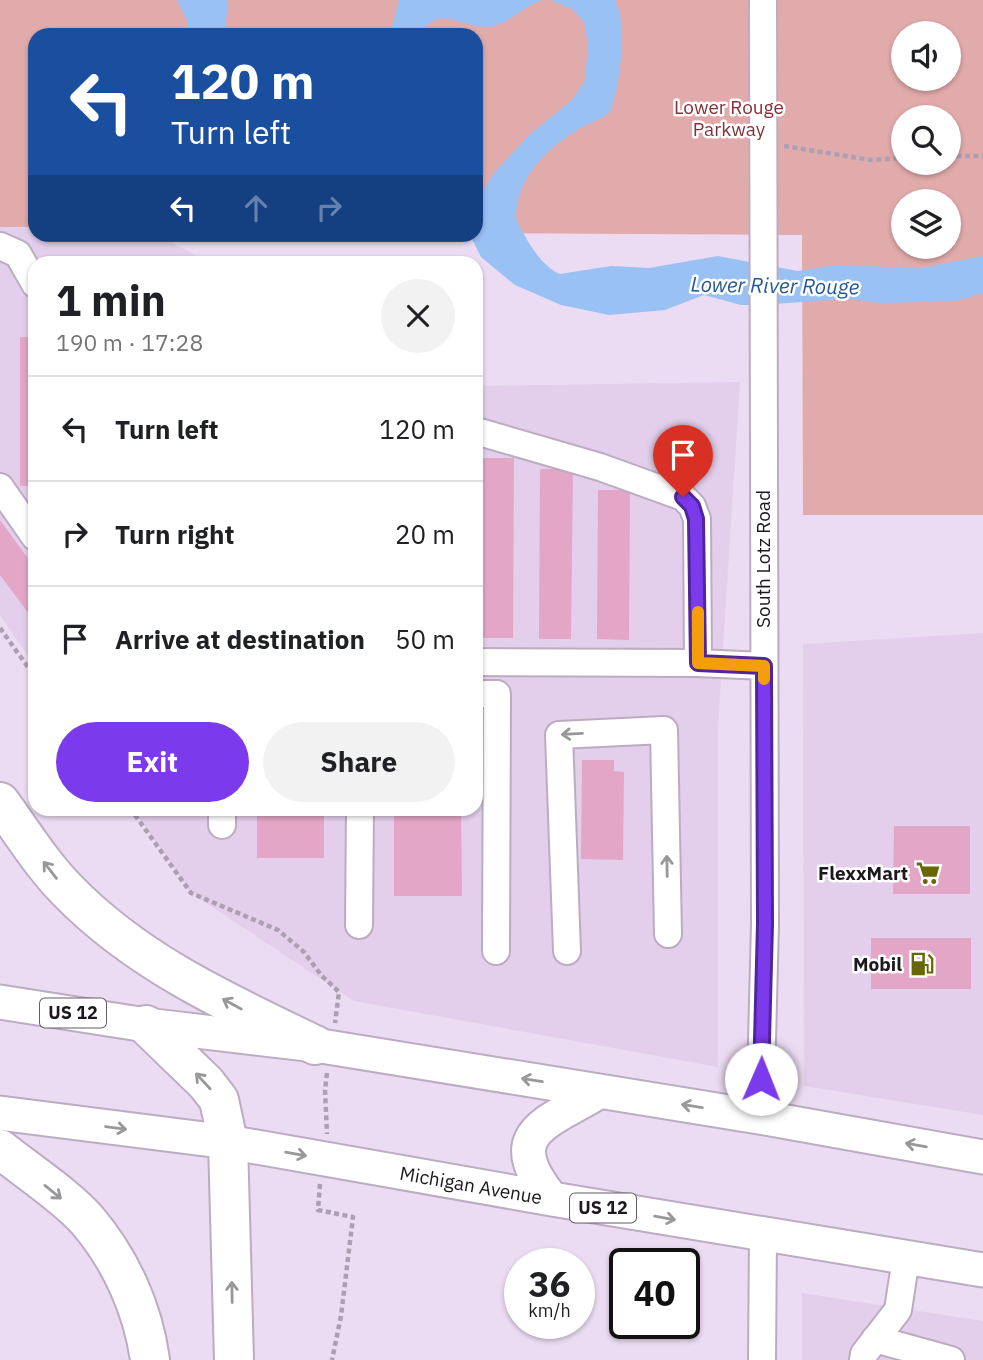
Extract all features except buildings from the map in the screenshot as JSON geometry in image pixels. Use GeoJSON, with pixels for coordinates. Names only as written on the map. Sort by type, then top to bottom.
{"type":"FeatureCollection","features":[{"type":"Feature","properties":{"kind":"highway"},"geometry":{"type":"LineString","coordinates":[[0,802],[52,873],[100,922],[158,965],[241,1010],[326,1046]]}},
{"type":"Feature","properties":{"kind":"highway"},"geometry":{"type":"LineString","coordinates":[[146,1025],[206,1083],[219,1100],[228,1142],[234,1360]]}},
{"type":"Feature","properties":{"kind":"highway"},"geometry":{"type":"LineString","coordinates":[[0,1149],[86,1219],[107,1247],[124,1276],[139,1311],[150,1360]]}},
{"type":"Feature","properties":{"kind":"main road","name":"US 12"},"geometry":{"type":"LineString","coordinates":[[0,1002],[146,1025],[326,1046],[765,1118],[983,1157]]}},
{"type":"Feature","properties":{"kind":"main road"},"geometry":{"type":"LineString","coordinates":[[552,1199],[536,1179],[529,1163],[530,1143],[535,1131],[545,1121],[556,1118],[600,1091]]}},
{"type":"Feature","properties":{"kind":"main road","name":"Michigan Avenue"},"geometry":{"type":"LineString","coordinates":[[0,1113],[228,1142],[763,1235],[983,1270]]}},
{"type":"Feature","properties":{"kind":"street","name":"South Lotz Road"},"geometry":{"type":"LineString","coordinates":[[763,0],[765,924],[761,1079],[765,1118]]}},
{"type":"Feature","properties":{"kind":"street"},"geometry":{"type":"LineString","coordinates":[[0,246],[18,254],[28,272]]}},
{"type":"Feature","properties":{"kind":"street"},"geometry":{"type":"LineString","coordinates":[[483,433],[600,467],[683,497],[692,506],[696,519],[698,663]]}},
{"type":"Feature","properties":{"kind":"street"},"geometry":{"type":"LineString","coordinates":[[0,487],[28,527]]}},
{"type":"Feature","properties":{"kind":"street"},"geometry":{"type":"LineString","coordinates":[[483,662],[764,666]]}},
{"type":"Feature","properties":{"kind":"street"},"geometry":{"type":"LineString","coordinates":[[483,694],[497,694],[496,951]]}},
{"type":"Feature","properties":{"kind":"street"},"geometry":{"type":"LineString","coordinates":[[567,951],[559,735],[664,730],[668,934]]}},
{"type":"Feature","properties":{"kind":"street"},"geometry":{"type":"LineString","coordinates":[[359,925],[360,816]]}},
{"type":"Feature","properties":{"kind":"street"},"geometry":{"type":"LineString","coordinates":[[762,1360],[763,1235]]}},
{"type":"Feature","properties":{"kind":"street"},"geometry":{"type":"LineString","coordinates":[[906,1258],[898,1310],[869,1349],[951,1360]]}},
{"type":"Feature","properties":{"kind":"path"},"geometry":{"type":"LineString","coordinates":[[763,144],[871,160],[891,159]]}},
{"type":"Feature","properties":{"kind":"path"},"geometry":{"type":"LineString","coordinates":[[961,156],[983,156]]}},
{"type":"Feature","properties":{"kind":"path"},"geometry":{"type":"LineString","coordinates":[[0,628],[28,667]]}},
{"type":"Feature","properties":{"kind":"path"},"geometry":{"type":"LineString","coordinates":[[136,816],[191,893],[278,930],[304,952],[321,975],[340,992],[326,1046],[328,1130]]}},
{"type":"Feature","properties":{"kind":"path"},"geometry":{"type":"LineString","coordinates":[[319,1190],[318,1210],[353,1217],[341,1316],[332,1360]]}},
{"type":"Feature","properties":{"kind":"shaded area"},"geometry":{"type":"Polygon","coordinates":[[[0,227],[28,227],[28,242],[170,242],[197,256],[28,256],[28,656],[0,615],[0,227]]]}},
{"type":"Feature","properties":{"kind":"shaded area"},"geometry":{"type":"Polygon","coordinates":[[[740,382],[718,726],[718,1067],[354,1001],[191,893],[138,816],[483,816],[483,386],[740,382]]]}},
{"type":"Feature","properties":{"kind":"shaded area"},"geometry":{"type":"Polygon","coordinates":[[[983,633],[983,1115],[804,1086],[803,644],[983,633]]]}},
{"type":"Feature","properties":{"kind":"shaded area"},"geometry":{"type":"Polygon","coordinates":[[[802,1293],[983,1321],[983,1360],[802,1360],[802,1293]]]}},
{"type":"Feature","properties":{"kind":"green space","name":"Lower Rouge Parkway"},"geometry":{"type":"Polygon","coordinates":[[[0,0],[983,0],[983,515],[803,515],[802,235],[483,233],[483,28],[28,28],[28,227],[0,227],[0,0]]]}},
{"type":"Feature","properties":{"kind":"water"},"geometry":{"type":"Polygon","coordinates":[[[177,0],[228,0],[226,28],[188,28],[177,0]]]}},
{"type":"Feature","properties":{"kind":"water"},"geometry":{"type":"Polygon","coordinates":[[[399,0],[542,0],[493,26],[482,27],[445,19],[436,20],[426,28],[392,28],[399,0]]]}},
{"type":"Feature","properties":{"kind":"water","name":"Lower River Rouge"},"geometry":{"type":"Polygon","coordinates":[[[550,0],[615,0],[621,24],[620,70],[611,110],[602,118],[571,134],[547,153],[528,176],[517,203],[516,219],[524,234],[546,265],[553,270],[560,274],[611,266],[649,268],[718,256],[798,271],[836,265],[921,268],[983,256],[983,293],[957,301],[882,303],[847,299],[759,305],[741,305],[704,295],[665,310],[609,315],[561,305],[515,285],[483,259],[474,242],[483,242],[483,192],[493,174],[530,134],[572,100],[585,80],[588,44],[584,22],[572,9],[550,0]]]}},
{"type":"Feature","properties":{"kind":"slow traffic"},"geometry":{"type":"LineString","coordinates":[[698,612],[698,663],[764,666],[764,679]]}},
{"type":"Feature","properties":{"kind":"place","name":"FlexxMart"},"geometry":{"type":"Point","coordinates":[928,873]}},
{"type":"Feature","properties":{"kind":"place","name":"Mobil"},"geometry":{"type":"Point","coordinates":[922,964]}},
{"type":"Feature","properties":{"kind":"route"},"geometry":{"type":"LineString","coordinates":[[683,497],[692,506],[696,519],[698,663],[764,666],[765,924],[761,1079]]}}]}
